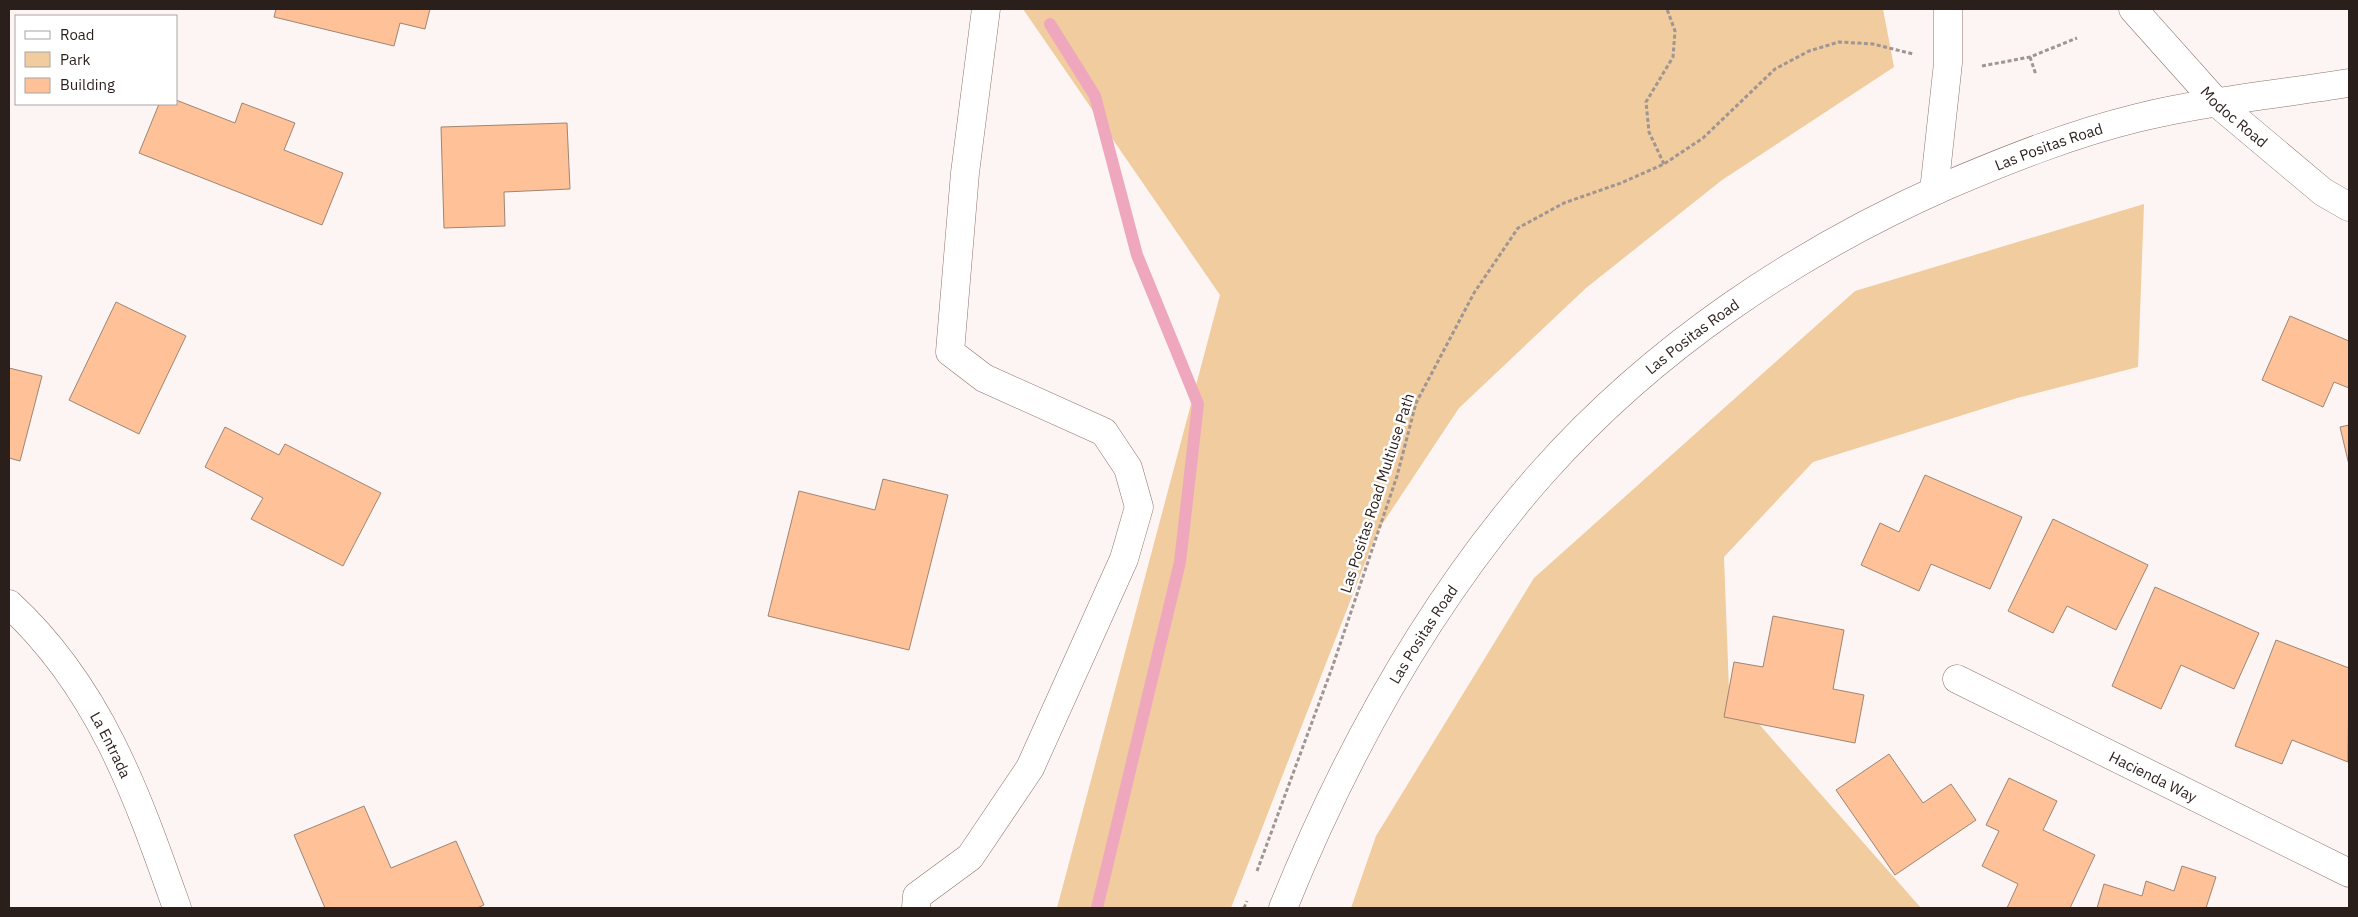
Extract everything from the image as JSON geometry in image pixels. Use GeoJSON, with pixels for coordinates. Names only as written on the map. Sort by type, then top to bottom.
{"type":"FeatureCollection","features":[{"type":"Feature","properties":{"kind":"main road"},"geometry":{"type":"LineString","coordinates":[[916,908],[917,896],[970,858],[1030,768],[1124,559],[1139,508],[1128,468],[1104,432],[984,378],[950,352],[965,173],[986,9]]}},
{"type":"Feature","properties":{"kind":"main road"},"geometry":{"type":"LineString","coordinates":[[1934,191],[1948,63],[1948,9]]}},
{"type":"Feature","properties":{"kind":"main road","name":"Modoc Road"},"geometry":{"type":"LineString","coordinates":[[2133,9],[2218,103],[2323,192],[2349,207]]}},
{"type":"Feature","properties":{"kind":"main road","name":"Las Positas Road"},"geometry":{"type":"LineString","coordinates":[[1283,908],[1309,842],[1351,756],[1422,634],[1479,551],[1543,473],[1614,401],[1706,323],[1790,267],[1877,217],[1934,191],[2056,142],[2137,118],[2218,103],[2349,83]]}},
{"type":"Feature","properties":{"kind":"main road","name":"La Entrada"},"geometry":{"type":"LineString","coordinates":[[9,604],[24,618],[71,674],[110,737],[143,811],[177,908]]}},
{"type":"Feature","properties":{"kind":"main road","name":"Hacienda Way"},"geometry":{"type":"LineString","coordinates":[[1957,679],[2349,873]]}},
{"type":"Feature","properties":{"kind":"path"},"geometry":{"type":"LineString","coordinates":[[1664,164],[1649,132],[1646,102],[1673,57],[1675,31],[1667,9]]}},
{"type":"Feature","properties":{"kind":"path"},"geometry":{"type":"LineString","coordinates":[[1976,67],[2030,57],[2077,38]]}},
{"type":"Feature","properties":{"kind":"path","name":"Las Positas Road Multiuse Path"},"geometry":{"type":"LineString","coordinates":[[1254,881],[1332,668],[1397,476],[1416,402],[1474,292],[1518,228],[1564,204],[1621,183],[1664,164],[1703,138],[1775,69],[1809,51],[1839,42],[1873,44],[1920,56]]}},
{"type":"Feature","properties":{"kind":"path"},"geometry":{"type":"LineString","coordinates":[[2030,57],[2036,75]]}},
{"type":"Feature","properties":{"kind":"path"},"geometry":{"type":"LineString","coordinates":[[1244,908],[1247,899]]}},
{"type":"Feature","properties":{"kind":"green space"},"geometry":{"type":"Polygon","coordinates":[[[1023,9],[1883,9],[1894,67],[1722,180],[1586,288],[1459,408],[1377,532],[1231,908],[1057,908],[1220,295],[1023,9]]]}},
{"type":"Feature","properties":{"kind":"green space"},"geometry":{"type":"Polygon","coordinates":[[[2144,204],[2138,367],[2017,398],[1813,462],[1724,557],[1729,690],[1921,908],[1351,908],[1376,836],[1534,578],[1855,291],[2144,204]]]}},
{"type":"Feature","properties":{"kind":"building"},"geometry":{"type":"Polygon","coordinates":[[[276,9],[430,9],[425,29],[400,23],[394,46],[274,17],[276,9]]]}},
{"type":"Feature","properties":{"kind":"building"},"geometry":{"type":"Polygon","coordinates":[[[178,101],[235,123],[242,103],[295,123],[284,150],[343,173],[322,225],[139,153],[159,105],[178,105],[178,101]]]}},
{"type":"Feature","properties":{"kind":"building"},"geometry":{"type":"Polygon","coordinates":[[[567,123],[570,189],[504,192],[505,226],[444,228],[441,127],[567,123]]]}},
{"type":"Feature","properties":{"kind":"building"},"geometry":{"type":"Polygon","coordinates":[[[116,302],[186,336],[139,434],[69,400],[116,302]]]}},
{"type":"Feature","properties":{"kind":"building"},"geometry":{"type":"Polygon","coordinates":[[[2290,316],[2349,341],[2349,388],[2334,382],[2323,407],[2262,380],[2290,316]]]}},
{"type":"Feature","properties":{"kind":"building"},"geometry":{"type":"Polygon","coordinates":[[[9,368],[42,376],[20,461],[9,458],[9,368]]]}},
{"type":"Feature","properties":{"kind":"building"},"geometry":{"type":"Polygon","coordinates":[[[2349,425],[2349,465],[2340,427],[2349,425]]]}},
{"type":"Feature","properties":{"kind":"building"},"geometry":{"type":"Polygon","coordinates":[[[225,427],[279,455],[285,444],[381,493],[343,566],[251,519],[263,498],[205,467],[225,427]]]}},
{"type":"Feature","properties":{"kind":"building"},"geometry":{"type":"Polygon","coordinates":[[[1925,475],[2022,517],[1990,589],[1931,564],[1919,591],[1861,565],[1880,523],[1899,532],[1925,475]]]}},
{"type":"Feature","properties":{"kind":"building"},"geometry":{"type":"Polygon","coordinates":[[[883,479],[948,495],[909,650],[768,616],[799,491],[875,510],[883,479]]]}},
{"type":"Feature","properties":{"kind":"building"},"geometry":{"type":"Polygon","coordinates":[[[2053,519],[2148,565],[2116,630],[2067,606],[2053,633],[2008,611],[2053,519]]]}},
{"type":"Feature","properties":{"kind":"building"},"geometry":{"type":"Polygon","coordinates":[[[2155,587],[2259,633],[2234,689],[2181,665],[2161,709],[2112,686],[2155,587]]]}},
{"type":"Feature","properties":{"kind":"building"},"geometry":{"type":"Polygon","coordinates":[[[1773,616],[1844,630],[1833,689],[1864,695],[1855,743],[1724,717],[1734,662],[1763,667],[1773,616]]]}},
{"type":"Feature","properties":{"kind":"building"},"geometry":{"type":"Polygon","coordinates":[[[2276,640],[2349,668],[2348,762],[2292,740],[2282,764],[2235,746],[2276,640]]]}},
{"type":"Feature","properties":{"kind":"building"},"geometry":{"type":"Polygon","coordinates":[[[1889,754],[1923,803],[1951,784],[1976,820],[1895,875],[1836,790],[1889,754]]]}},
{"type":"Feature","properties":{"kind":"building"},"geometry":{"type":"Polygon","coordinates":[[[2009,778],[2057,801],[2043,830],[2095,855],[2070,908],[2007,908],[2018,884],[1982,866],[1999,831],[1986,825],[2009,778]]]}},
{"type":"Feature","properties":{"kind":"building"},"geometry":{"type":"Polygon","coordinates":[[[364,806],[391,868],[456,841],[484,905],[477,908],[325,908],[294,835],[364,806]]]}},
{"type":"Feature","properties":{"kind":"building"},"geometry":{"type":"Polygon","coordinates":[[[2182,866],[2216,877],[2206,908],[2097,908],[2104,884],[2142,896],[2146,881],[2174,891],[2182,866]]]}},
{"type":"Feature","properties":{"kind":"waterway"},"geometry":{"type":"LineString","coordinates":[[1050,24],[1095,96],[1137,255],[1198,404],[1180,562],[1097,908]]}}]}
